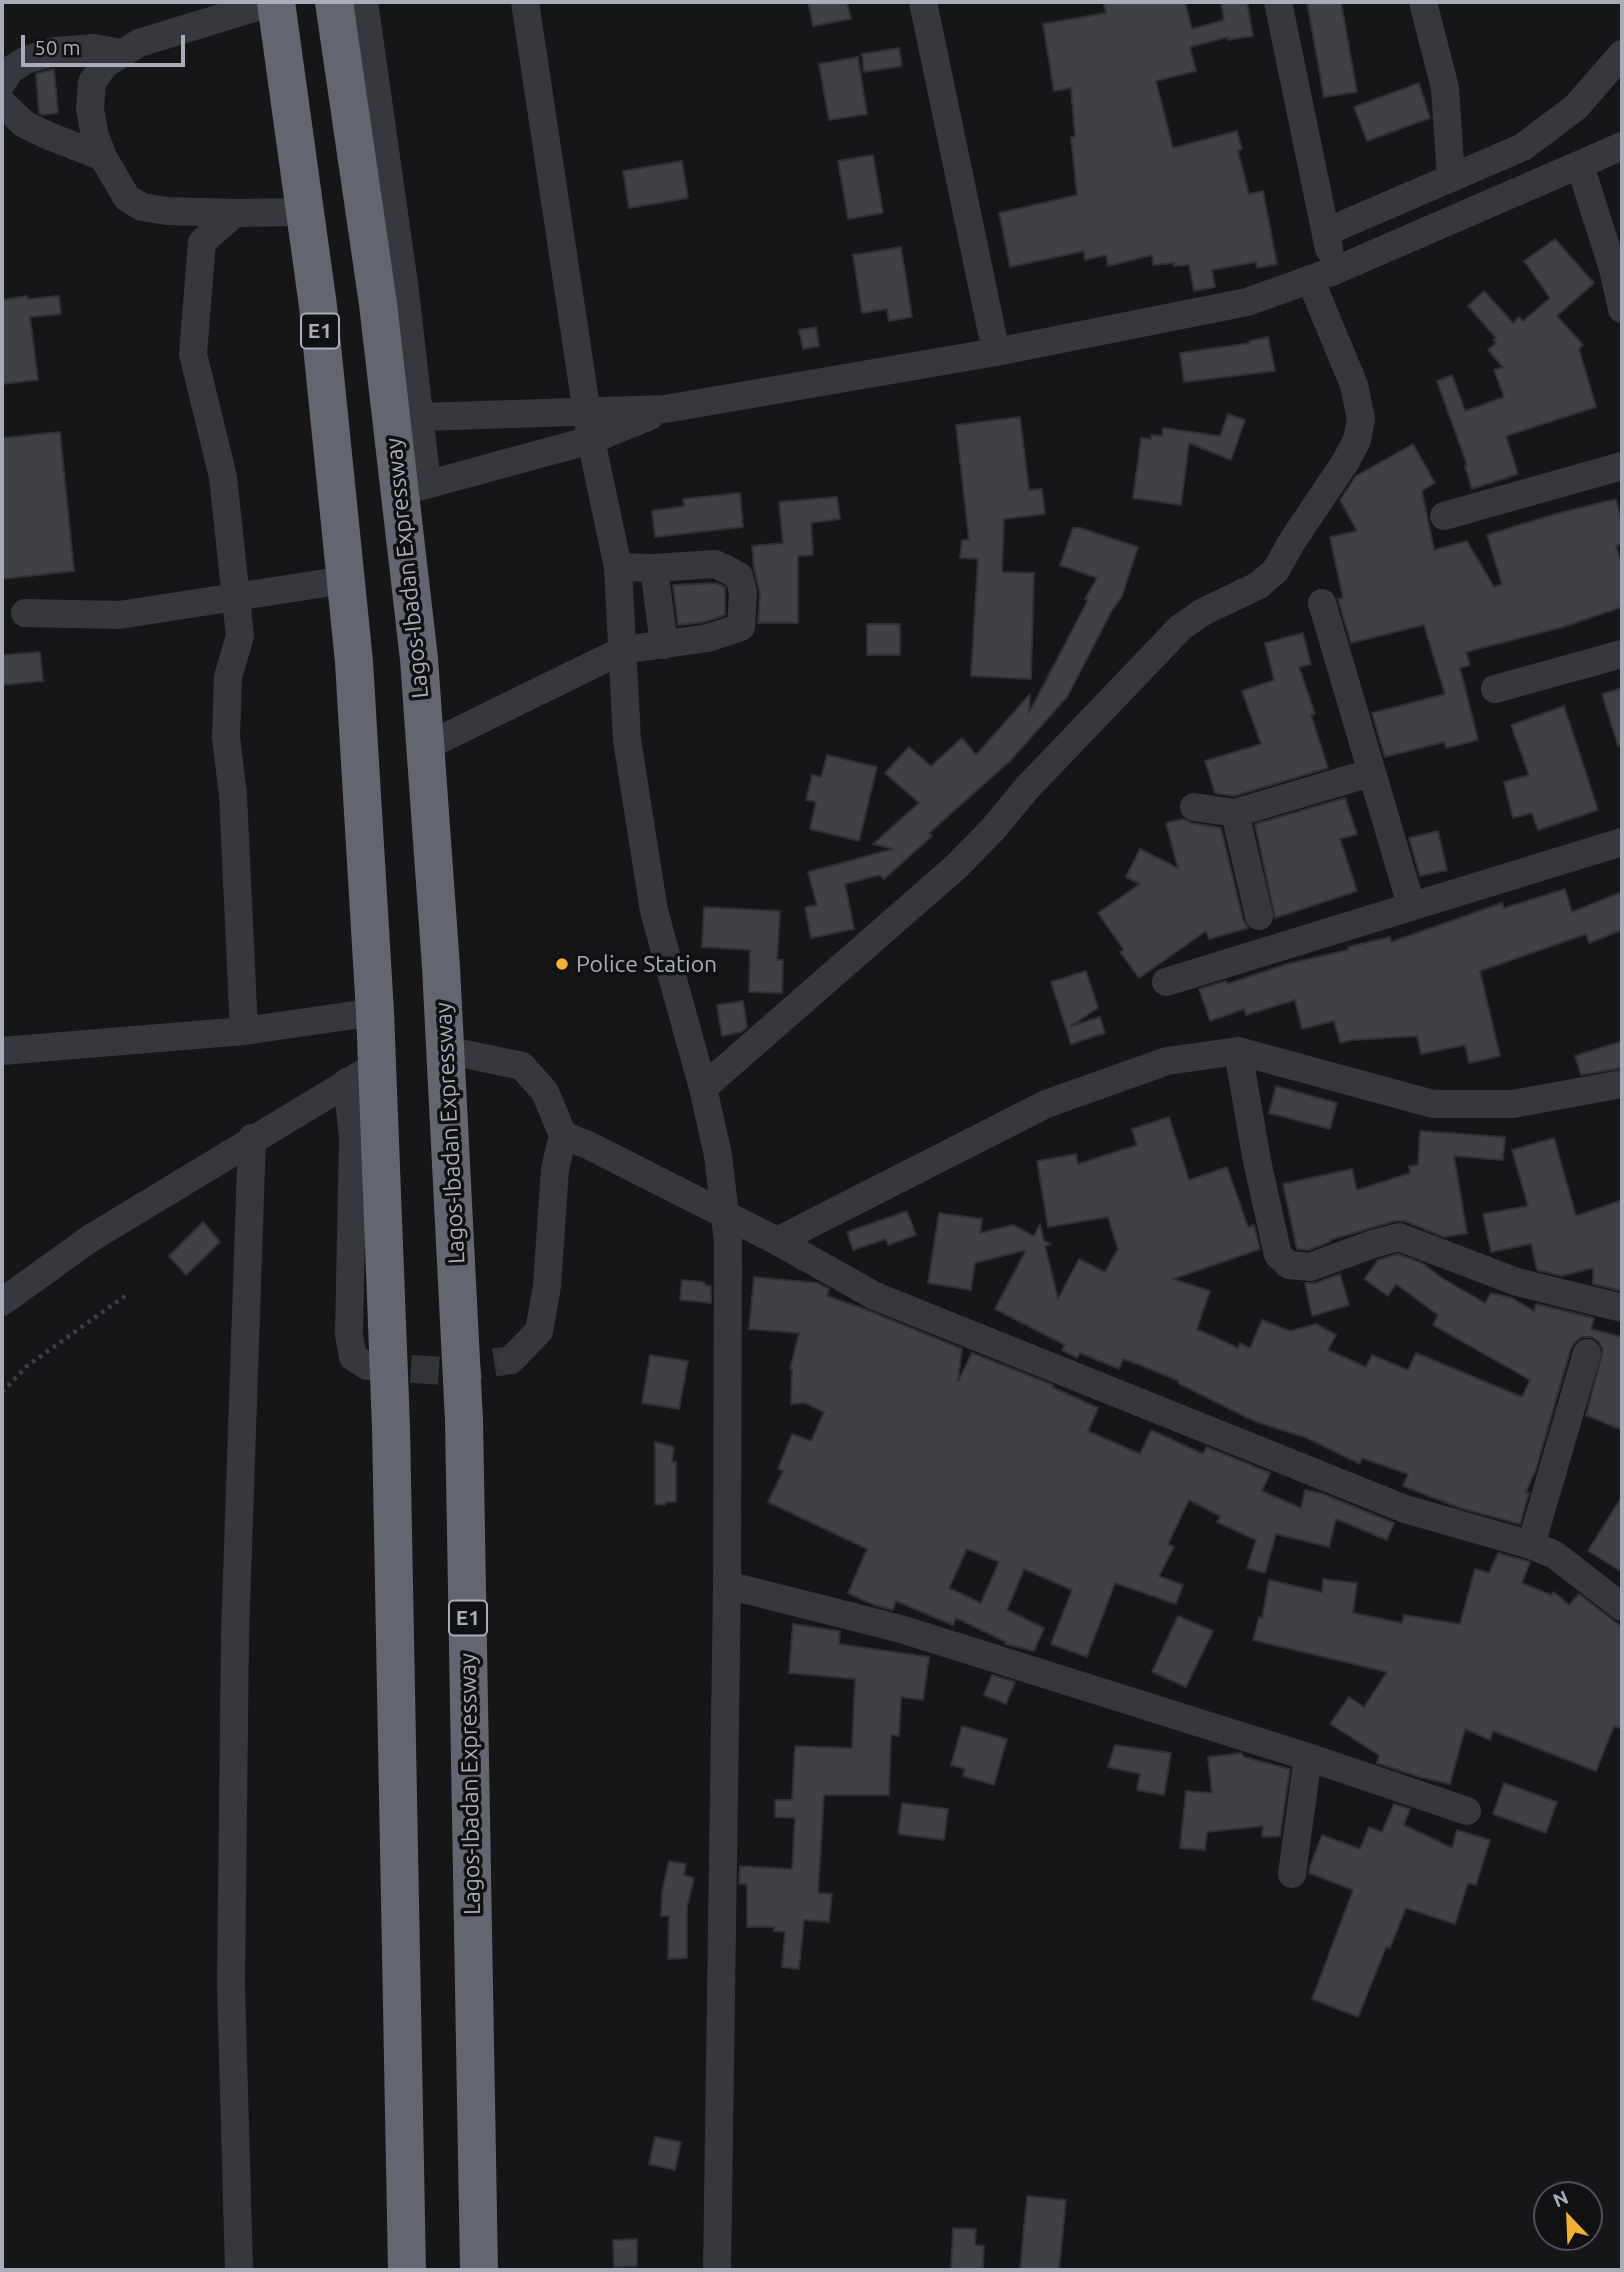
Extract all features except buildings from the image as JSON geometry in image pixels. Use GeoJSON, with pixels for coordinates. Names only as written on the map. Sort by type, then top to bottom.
{"type":"FeatureCollection","features":[{"type":"Feature","properties":{"kind":"highway","name":"E1"},"geometry":{"type":"LineString","coordinates":[[274,2],[318,306],[354,662],[375,1012],[362,1073],[391,1427],[407,2270]]}},
{"type":"Feature","properties":{"kind":"highway","name":"Lagos-Ibadan Expressway"},"geometry":{"type":"LineString","coordinates":[[334,2],[378,304],[406,417],[413,488],[419,659],[446,1050],[464,1420],[479,2270]]}},
{"type":"Feature","properties":{"kind":"street"},"geometry":{"type":"LineString","coordinates":[[274,2],[139,43],[121,53],[105,64],[92,82],[90,109],[95,136],[103,157],[127,198],[142,207],[167,211],[305,212]]}},
{"type":"Feature","properties":{"kind":"street"},"geometry":{"type":"LineString","coordinates":[[364,2],[405,291],[406,417],[665,409],[996,352],[1247,302],[1322,275],[1622,146]]}},
{"type":"Feature","properties":{"kind":"street"},"geometry":{"type":"LineString","coordinates":[[525,2],[591,440],[618,566],[627,740],[654,911],[703,1088],[718,1155],[728,1242],[727,1585],[717,2270]]}},
{"type":"Feature","properties":{"kind":"street"},"geometry":{"type":"LineString","coordinates":[[923,2],[996,352]]}},
{"type":"Feature","properties":{"kind":"street"},"geometry":{"type":"LineString","coordinates":[[703,1088],[957,866],[1027,788],[1181,627],[1203,612],[1259,585],[1276,570],[1346,461],[1357,440],[1360,419],[1354,385],[1322,275],[1326,232],[1278,2]]}},
{"type":"Feature","properties":{"kind":"street"},"geometry":{"type":"LineString","coordinates":[[1423,2],[1445,88],[1451,178]]}},
{"type":"Feature","properties":{"kind":"street"},"geometry":{"type":"LineString","coordinates":[[2,83],[10,70],[26,60],[56,51],[94,48],[121,53]]}},
{"type":"Feature","properties":{"kind":"street"},"geometry":{"type":"LineString","coordinates":[[1326,232],[1523,147],[1576,107],[1622,54]]}},
{"type":"Feature","properties":{"kind":"street"},"geometry":{"type":"LineString","coordinates":[[2,103],[24,124],[103,157]]}},
{"type":"Feature","properties":{"kind":"street"},"geometry":{"type":"LineString","coordinates":[[1580,165],[1622,309]]}},
{"type":"Feature","properties":{"kind":"street"},"geometry":{"type":"LineString","coordinates":[[235,213],[202,242],[193,355],[223,477],[237,596],[240,636],[228,677],[226,737],[233,795],[244,1031]]}},
{"type":"Feature","properties":{"kind":"street"},"geometry":{"type":"LineString","coordinates":[[413,488],[591,440],[665,409]]}},
{"type":"Feature","properties":{"kind":"street"},"geometry":{"type":"LineString","coordinates":[[1444,516],[1622,466]]}},
{"type":"Feature","properties":{"kind":"street"},"geometry":{"type":"LineString","coordinates":[[425,747],[623,650],[708,638],[741,627],[743,592],[739,576],[715,564],[654,568],[618,566]]}},
{"type":"Feature","properties":{"kind":"street"},"geometry":{"type":"LineString","coordinates":[[654,568],[664,645]]}},
{"type":"Feature","properties":{"kind":"street"},"geometry":{"type":"LineString","coordinates":[[25,613],[119,615],[345,580]]}},
{"type":"Feature","properties":{"kind":"street"},"geometry":{"type":"LineString","coordinates":[[1322,603],[1411,905]]}},
{"type":"Feature","properties":{"kind":"street"},"geometry":{"type":"LineString","coordinates":[[1495,689],[1622,654]]}},
{"type":"Feature","properties":{"kind":"street"},"geometry":{"type":"LineString","coordinates":[[1194,807],[1235,813],[1370,773]]}},
{"type":"Feature","properties":{"kind":"street"},"geometry":{"type":"LineString","coordinates":[[1235,813],[1259,916]]}},
{"type":"Feature","properties":{"kind":"street"},"geometry":{"type":"LineString","coordinates":[[1166,982],[1622,842]]}},
{"type":"Feature","properties":{"kind":"street"},"geometry":{"type":"LineString","coordinates":[[2,1051],[244,1031],[375,1012]]}},
{"type":"Feature","properties":{"kind":"street"},"geometry":{"type":"LineString","coordinates":[[446,1050],[522,1066],[545,1091],[564,1135],[555,1169],[547,1286],[538,1331],[511,1360]]}},
{"type":"Feature","properties":{"kind":"street"},"geometry":{"type":"LineString","coordinates":[[1238,1051],[1257,1161],[1279,1255],[1289,1265],[1310,1267],[1399,1237],[1517,1282],[1622,1308]]}},
{"type":"Feature","properties":{"kind":"street"},"geometry":{"type":"LineString","coordinates":[[777,1241],[1046,1104],[1167,1061],[1238,1051],[1433,1104],[1513,1104],[1622,1084]]}},
{"type":"Feature","properties":{"kind":"street"},"geometry":{"type":"LineString","coordinates":[[2,1301],[91,1238],[362,1073]]}},
{"type":"Feature","properties":{"kind":"street"},"geometry":{"type":"LineString","coordinates":[[362,1073],[353,1138],[349,1335],[353,1357],[367,1366]]}},
{"type":"Feature","properties":{"kind":"street"},"geometry":{"type":"LineString","coordinates":[[564,1135],[589,1145],[777,1241],[875,1296],[1405,1509],[1531,1545],[1555,1555],[1622,1607]]}},
{"type":"Feature","properties":{"kind":"street"},"geometry":{"type":"LineString","coordinates":[[239,2270],[231,1985],[234,1675],[252,1138]]}},
{"type":"Feature","properties":{"kind":"street"},"geometry":{"type":"LineString","coordinates":[[1531,1545],[1587,1353]]}},
{"type":"Feature","properties":{"kind":"street"},"geometry":{"type":"LineString","coordinates":[[727,1585],[901,1629],[1308,1757],[1467,1811]]}},
{"type":"Feature","properties":{"kind":"street"},"geometry":{"type":"LineString","coordinates":[[1292,1874],[1308,1757]]}},
{"type":"Feature","properties":{"kind":"path"},"geometry":{"type":"LineString","coordinates":[[2,1392],[27,1366],[125,1296]]}},
{"type":"Feature","properties":{"kind":"tunnel"},"geometry":{"type":"LineString","coordinates":[[369,1366],[442,1371],[511,1360]]}},
{"type":"Feature","properties":{"kind":"place","name":"Police Station"},"geometry":{"type":"Point","coordinates":[562,964]}}]}
